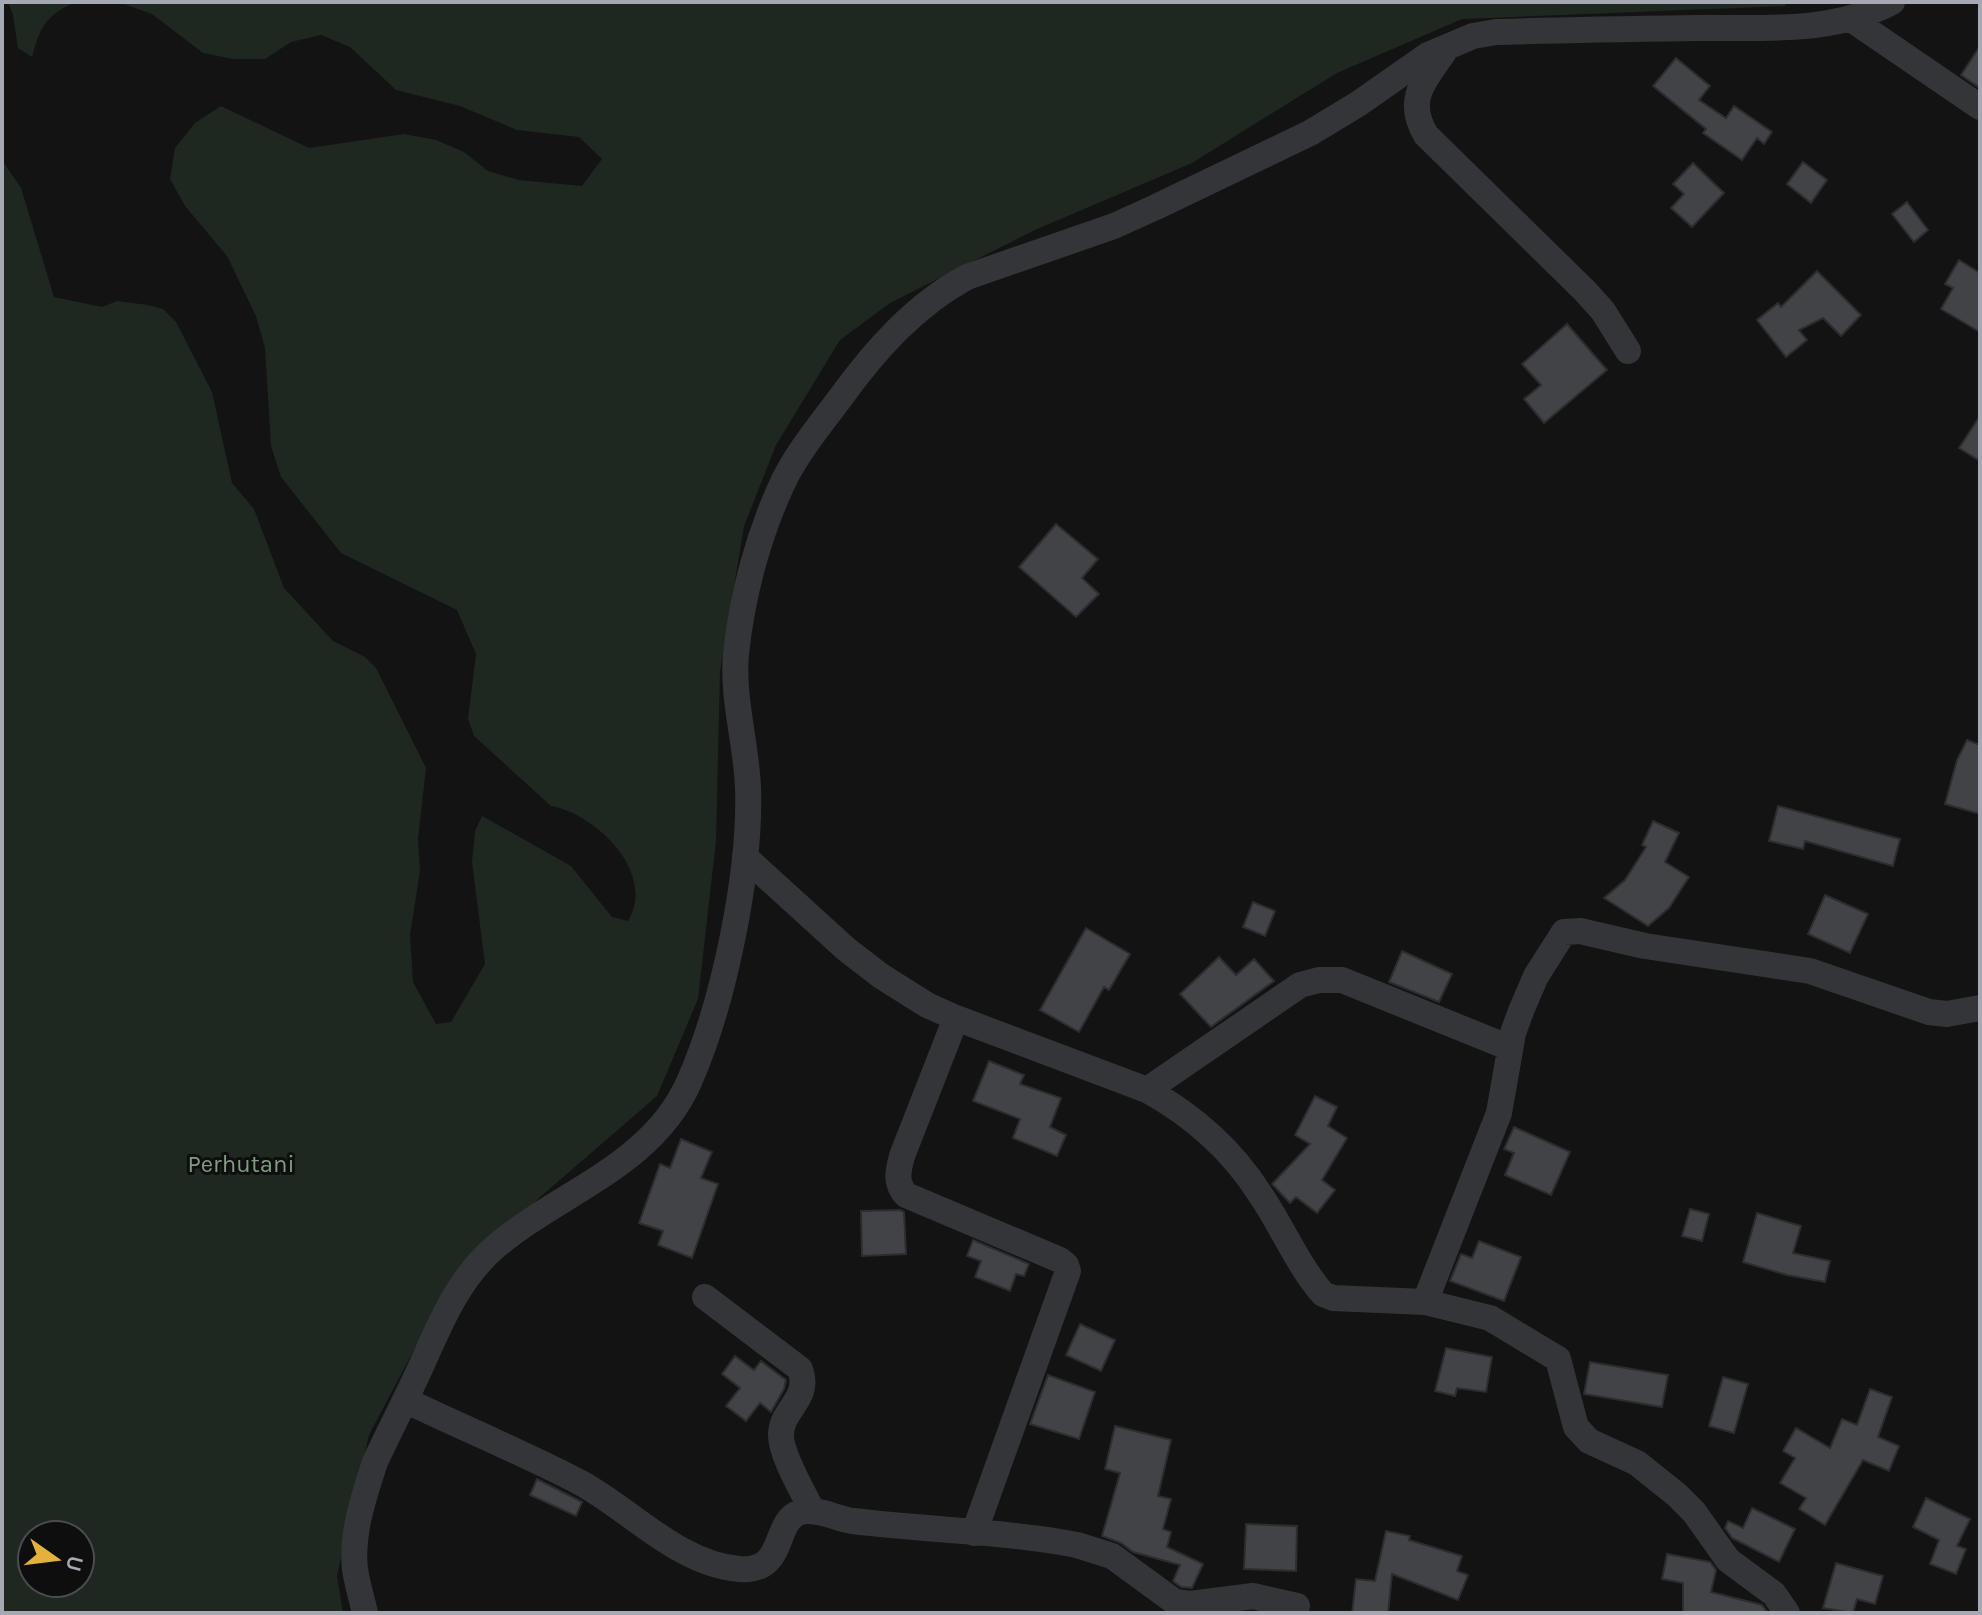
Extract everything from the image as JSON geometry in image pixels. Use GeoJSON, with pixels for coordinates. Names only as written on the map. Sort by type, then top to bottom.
{"type":"FeatureCollection","features":[{"type":"Feature","properties":{"kind":"street"},"geometry":{"type":"LineString","coordinates":[[365,1613],[355,1570],[354,1544],[375,1462],[461,1285],[494,1249],[513,1234],[636,1153],[665,1122],[688,1085],[705,1042],[721,982],[745,857],[748,788],[736,691],[736,656],[748,591],[761,539],[786,477],[804,446],[865,364],[923,305],[945,289],[967,277],[1114,226],[1189,192],[1310,133],[1451,43],[1496,32],[1796,28],[1851,19],[1872,13],[1892,2]]}},
{"type":"Feature","properties":{"kind":"street"},"geometry":{"type":"LineString","coordinates":[[1851,19],[1980,107]]}},
{"type":"Feature","properties":{"kind":"street"},"geometry":{"type":"LineString","coordinates":[[1451,43],[1418,92],[1416,111],[1419,123],[1426,135],[1585,291],[1617,330],[1628,351]]}},
{"type":"Feature","properties":{"kind":"street"},"geometry":{"type":"LineString","coordinates":[[745,857],[846,949],[881,976],[956,1018],[1147,1090],[1172,1104],[1203,1128],[1233,1158],[1259,1192],[1323,1294],[1333,1298],[1425,1302],[1490,1318],[1558,1359],[1576,1427],[1582,1435],[1637,1463],[1677,1495],[1694,1512],[1728,1560],[1774,1594],[1787,1613]]}},
{"type":"Feature","properties":{"kind":"street"},"geometry":{"type":"LineString","coordinates":[[1425,1302],[1499,1113],[1510,1048],[1521,1011],[1536,976],[1564,932],[1571,930],[1659,948],[1801,969],[1929,1012],[1947,1014],[1980,1008]]}},
{"type":"Feature","properties":{"kind":"street"},"geometry":{"type":"LineString","coordinates":[[1147,1090],[1300,985],[1319,980],[1342,980],[1510,1048]]}},
{"type":"Feature","properties":{"kind":"street"},"geometry":{"type":"LineString","coordinates":[[956,1018],[902,1156],[898,1179],[900,1188],[906,1195],[1060,1260],[1068,1271],[974,1533]]}},
{"type":"Feature","properties":{"kind":"street"},"geometry":{"type":"LineString","coordinates":[[705,1297],[800,1369],[803,1387],[784,1422],[781,1439],[812,1510]]}},
{"type":"Feature","properties":{"kind":"street"},"geometry":{"type":"LineString","coordinates":[[405,1400],[582,1484],[636,1518],[665,1542],[728,1568],[744,1569],[767,1561],[776,1551],[790,1518],[812,1510],[853,1521],[1058,1542],[1095,1550],[1112,1556],[1175,1602],[1190,1604],[1253,1596],[1297,1606]]}},
{"type":"Feature","properties":{"kind":"green space"},"geometry":{"type":"Polygon","coordinates":[[[8,2],[76,2],[46,23],[32,57],[18,48],[8,2]]]}},
{"type":"Feature","properties":{"kind":"green space","name":"Perhutani"},"geometry":{"type":"Polygon","coordinates":[[[118,2],[1785,2],[1785,6],[1462,19],[1337,73],[1192,163],[1035,230],[890,303],[840,340],[776,445],[744,526],[720,671],[716,841],[698,999],[657,1096],[539,1198],[445,1291],[369,1435],[337,1576],[343,1613],[2,1613],[2,160],[21,188],[54,297],[102,307],[117,301],[148,305],[163,309],[176,322],[212,392],[232,483],[254,509],[284,588],[333,641],[365,657],[376,668],[426,768],[418,839],[420,871],[410,935],[413,982],[436,1024],[451,1022],[485,964],[472,862],[475,831],[482,816],[571,866],[612,917],[628,921],[635,903],[635,884],[628,866],[603,833],[568,811],[551,806],[474,736],[468,719],[476,654],[457,610],[341,553],[281,477],[271,446],[265,348],[256,316],[227,256],[185,206],[170,179],[175,148],[195,123],[221,106],[309,148],[404,134],[436,140],[464,152],[488,171],[519,180],[582,186],[602,159],[579,137],[517,130],[460,106],[396,90],[350,47],[321,35],[291,42],[265,59],[233,59],[203,53],[152,14],[118,2]]]}},
{"type":"Feature","properties":{"kind":"building"},"geometry":{"type":"Polygon","coordinates":[[[1980,46],[1980,88],[1961,75],[1980,46]]]}},
{"type":"Feature","properties":{"kind":"building"},"geometry":{"type":"Polygon","coordinates":[[[1676,58],[1710,86],[1699,100],[1726,118],[1734,106],[1772,132],[1764,144],[1757,138],[1742,160],[1703,133],[1706,129],[1653,86],[1676,58]]]}},
{"type":"Feature","properties":{"kind":"building"},"geometry":{"type":"Polygon","coordinates":[[[1803,162],[1827,180],[1811,203],[1787,184],[1803,162]]]}},
{"type":"Feature","properties":{"kind":"building"},"geometry":{"type":"Polygon","coordinates":[[[1693,163],[1724,193],[1692,227],[1671,208],[1684,194],[1673,184],[1693,163]]]}},
{"type":"Feature","properties":{"kind":"building"},"geometry":{"type":"Polygon","coordinates":[[[1907,202],[1928,230],[1914,242],[1892,214],[1907,202]]]}},
{"type":"Feature","properties":{"kind":"building"},"geometry":{"type":"Polygon","coordinates":[[[1959,260],[1980,273],[1980,332],[1941,309],[1953,288],[1945,284],[1959,260]]]}},
{"type":"Feature","properties":{"kind":"building"},"geometry":{"type":"Polygon","coordinates":[[[1817,271],[1861,315],[1841,336],[1823,318],[1799,330],[1807,340],[1786,357],[1757,320],[1778,303],[1781,307],[1817,271]]]}},
{"type":"Feature","properties":{"kind":"building"},"geometry":{"type":"Polygon","coordinates":[[[1567,324],[1607,370],[1544,423],[1524,399],[1541,385],[1522,364],[1567,324]]]}},
{"type":"Feature","properties":{"kind":"building"},"geometry":{"type":"Polygon","coordinates":[[[1980,416],[1980,461],[1959,448],[1980,416]]]}},
{"type":"Feature","properties":{"kind":"building"},"geometry":{"type":"Polygon","coordinates":[[[1056,524],[1098,559],[1082,578],[1099,594],[1076,617],[1019,567],[1056,524]]]}},
{"type":"Feature","properties":{"kind":"building"},"geometry":{"type":"Polygon","coordinates":[[[1967,740],[1980,745],[1980,814],[1945,804],[1957,760],[1967,740]]]}},
{"type":"Feature","properties":{"kind":"building"},"geometry":{"type":"Polygon","coordinates":[[[1778,806],[1900,839],[1893,866],[1805,841],[1803,849],[1769,841],[1778,806]]]}},
{"type":"Feature","properties":{"kind":"building"},"geometry":{"type":"Polygon","coordinates":[[[1653,821],[1679,833],[1665,862],[1689,877],[1669,908],[1648,926],[1604,898],[1625,880],[1646,847],[1642,845],[1653,821]]]}},
{"type":"Feature","properties":{"kind":"building"},"geometry":{"type":"Polygon","coordinates":[[[1825,895],[1868,914],[1850,953],[1808,934],[1825,895]]]}},
{"type":"Feature","properties":{"kind":"building"},"geometry":{"type":"Polygon","coordinates":[[[1253,902],[1275,911],[1265,936],[1243,927],[1253,902]]]}},
{"type":"Feature","properties":{"kind":"building"},"geometry":{"type":"Polygon","coordinates":[[[1086,928],[1130,954],[1109,990],[1104,987],[1079,1032],[1040,1010],[1086,928]]]}},
{"type":"Feature","properties":{"kind":"building"},"geometry":{"type":"Polygon","coordinates":[[[1402,951],[1452,974],[1439,1002],[1389,982],[1402,951]]]}},
{"type":"Feature","properties":{"kind":"building"},"geometry":{"type":"Polygon","coordinates":[[[1219,957],[1236,975],[1254,959],[1274,981],[1211,1027],[1180,994],[1219,957]]]}},
{"type":"Feature","properties":{"kind":"building"},"geometry":{"type":"Polygon","coordinates":[[[989,1061],[1024,1075],[1020,1084],[1061,1098],[1050,1127],[1066,1135],[1057,1156],[1013,1138],[1020,1119],[973,1101],[989,1061]]]}},
{"type":"Feature","properties":{"kind":"building"},"geometry":{"type":"Polygon","coordinates":[[[1315,1096],[1337,1107],[1328,1126],[1347,1138],[1322,1180],[1335,1190],[1317,1213],[1296,1197],[1290,1203],[1272,1184],[1310,1144],[1295,1135],[1315,1096]]]}},
{"type":"Feature","properties":{"kind":"building"},"geometry":{"type":"Polygon","coordinates":[[[1514,1127],[1570,1152],[1551,1195],[1505,1175],[1514,1153],[1504,1149],[1514,1127]]]}},
{"type":"Feature","properties":{"kind":"building"},"geometry":{"type":"Polygon","coordinates":[[[681,1139],[712,1152],[701,1178],[718,1184],[692,1258],[658,1245],[663,1231],[639,1223],[660,1164],[670,1168],[681,1139]]]}},
{"type":"Feature","properties":{"kind":"building"},"geometry":{"type":"Polygon","coordinates":[[[1690,1209],[1709,1214],[1702,1241],[1682,1236],[1690,1209]]]}},
{"type":"Feature","properties":{"kind":"building"},"geometry":{"type":"Polygon","coordinates":[[[861,1211],[904,1212],[906,1254],[862,1256],[861,1211]]]}},
{"type":"Feature","properties":{"kind":"building"},"geometry":{"type":"Polygon","coordinates":[[[1757,1213],[1801,1226],[1793,1253],[1830,1261],[1825,1282],[1743,1262],[1757,1213]]]}},
{"type":"Feature","properties":{"kind":"building"},"geometry":{"type":"Polygon","coordinates":[[[973,1240],[1029,1264],[1024,1276],[1016,1274],[1010,1291],[975,1277],[981,1261],[967,1256],[973,1240]]]}},
{"type":"Feature","properties":{"kind":"building"},"geometry":{"type":"Polygon","coordinates":[[[1479,1241],[1521,1257],[1504,1301],[1450,1281],[1461,1254],[1472,1258],[1479,1241]]]}},
{"type":"Feature","properties":{"kind":"building"},"geometry":{"type":"Polygon","coordinates":[[[1080,1324],[1115,1340],[1101,1371],[1066,1355],[1080,1324]]]}},
{"type":"Feature","properties":{"kind":"building"},"geometry":{"type":"Polygon","coordinates":[[[1446,1348],[1492,1357],[1486,1392],[1457,1388],[1455,1396],[1435,1391],[1446,1348]]]}},
{"type":"Feature","properties":{"kind":"building"},"geometry":{"type":"Polygon","coordinates":[[[735,1356],[754,1370],[761,1361],[786,1380],[771,1412],[760,1403],[746,1421],[726,1406],[740,1388],[722,1374],[735,1356]]]}},
{"type":"Feature","properties":{"kind":"building"},"geometry":{"type":"Polygon","coordinates":[[[1590,1362],[1668,1375],[1662,1407],[1584,1394],[1590,1362]]]}},
{"type":"Feature","properties":{"kind":"building"},"geometry":{"type":"Polygon","coordinates":[[[1048,1375],[1095,1392],[1079,1439],[1030,1424],[1048,1375]]]}},
{"type":"Feature","properties":{"kind":"building"},"geometry":{"type":"Polygon","coordinates":[[[1723,1377],[1748,1384],[1734,1433],[1709,1426],[1723,1377]]]}},
{"type":"Feature","properties":{"kind":"building"},"geometry":{"type":"Polygon","coordinates":[[[1870,1389],[1892,1397],[1878,1437],[1899,1446],[1889,1471],[1863,1460],[1825,1525],[1799,1509],[1806,1498],[1780,1483],[1795,1458],[1783,1451],[1796,1428],[1830,1448],[1842,1419],[1857,1425],[1870,1389]]]}},
{"type":"Feature","properties":{"kind":"building"},"geometry":{"type":"Polygon","coordinates":[[[1115,1426],[1171,1440],[1158,1496],[1171,1499],[1163,1529],[1171,1532],[1167,1547],[1203,1564],[1192,1588],[1181,1587],[1173,1581],[1180,1565],[1133,1552],[1121,1543],[1102,1536],[1120,1473],[1105,1469],[1115,1426]]]}},
{"type":"Feature","properties":{"kind":"building"},"geometry":{"type":"Polygon","coordinates":[[[537,1479],[582,1502],[576,1516],[530,1495],[537,1479]]]}},
{"type":"Feature","properties":{"kind":"building"},"geometry":{"type":"Polygon","coordinates":[[[1926,1498],[1970,1519],[1957,1546],[1966,1549],[1956,1574],[1930,1564],[1939,1540],[1913,1527],[1926,1498]]]}},
{"type":"Feature","properties":{"kind":"building"},"geometry":{"type":"Polygon","coordinates":[[[1752,1508],[1795,1529],[1779,1562],[1732,1538],[1725,1528],[1728,1521],[1743,1528],[1752,1508]]]}},
{"type":"Feature","properties":{"kind":"building"},"geometry":{"type":"Polygon","coordinates":[[[1246,1524],[1297,1526],[1296,1571],[1244,1569],[1246,1524]]]}},
{"type":"Feature","properties":{"kind":"building"},"geometry":{"type":"Polygon","coordinates":[[[1386,1531],[1410,1536],[1409,1540],[1462,1556],[1457,1571],[1468,1575],[1458,1600],[1392,1574],[1388,1613],[1352,1613],[1356,1579],[1375,1581],[1386,1531]]]}},
{"type":"Feature","properties":{"kind":"building"},"geometry":{"type":"Polygon","coordinates":[[[1667,1554],[1710,1562],[1716,1570],[1711,1592],[1762,1605],[1768,1613],[1683,1613],[1683,1583],[1662,1579],[1667,1554]]]}},
{"type":"Feature","properties":{"kind":"building"},"geometry":{"type":"Polygon","coordinates":[[[1836,1563],[1883,1576],[1875,1604],[1857,1599],[1853,1613],[1823,1608],[1836,1563]]]}}]}
